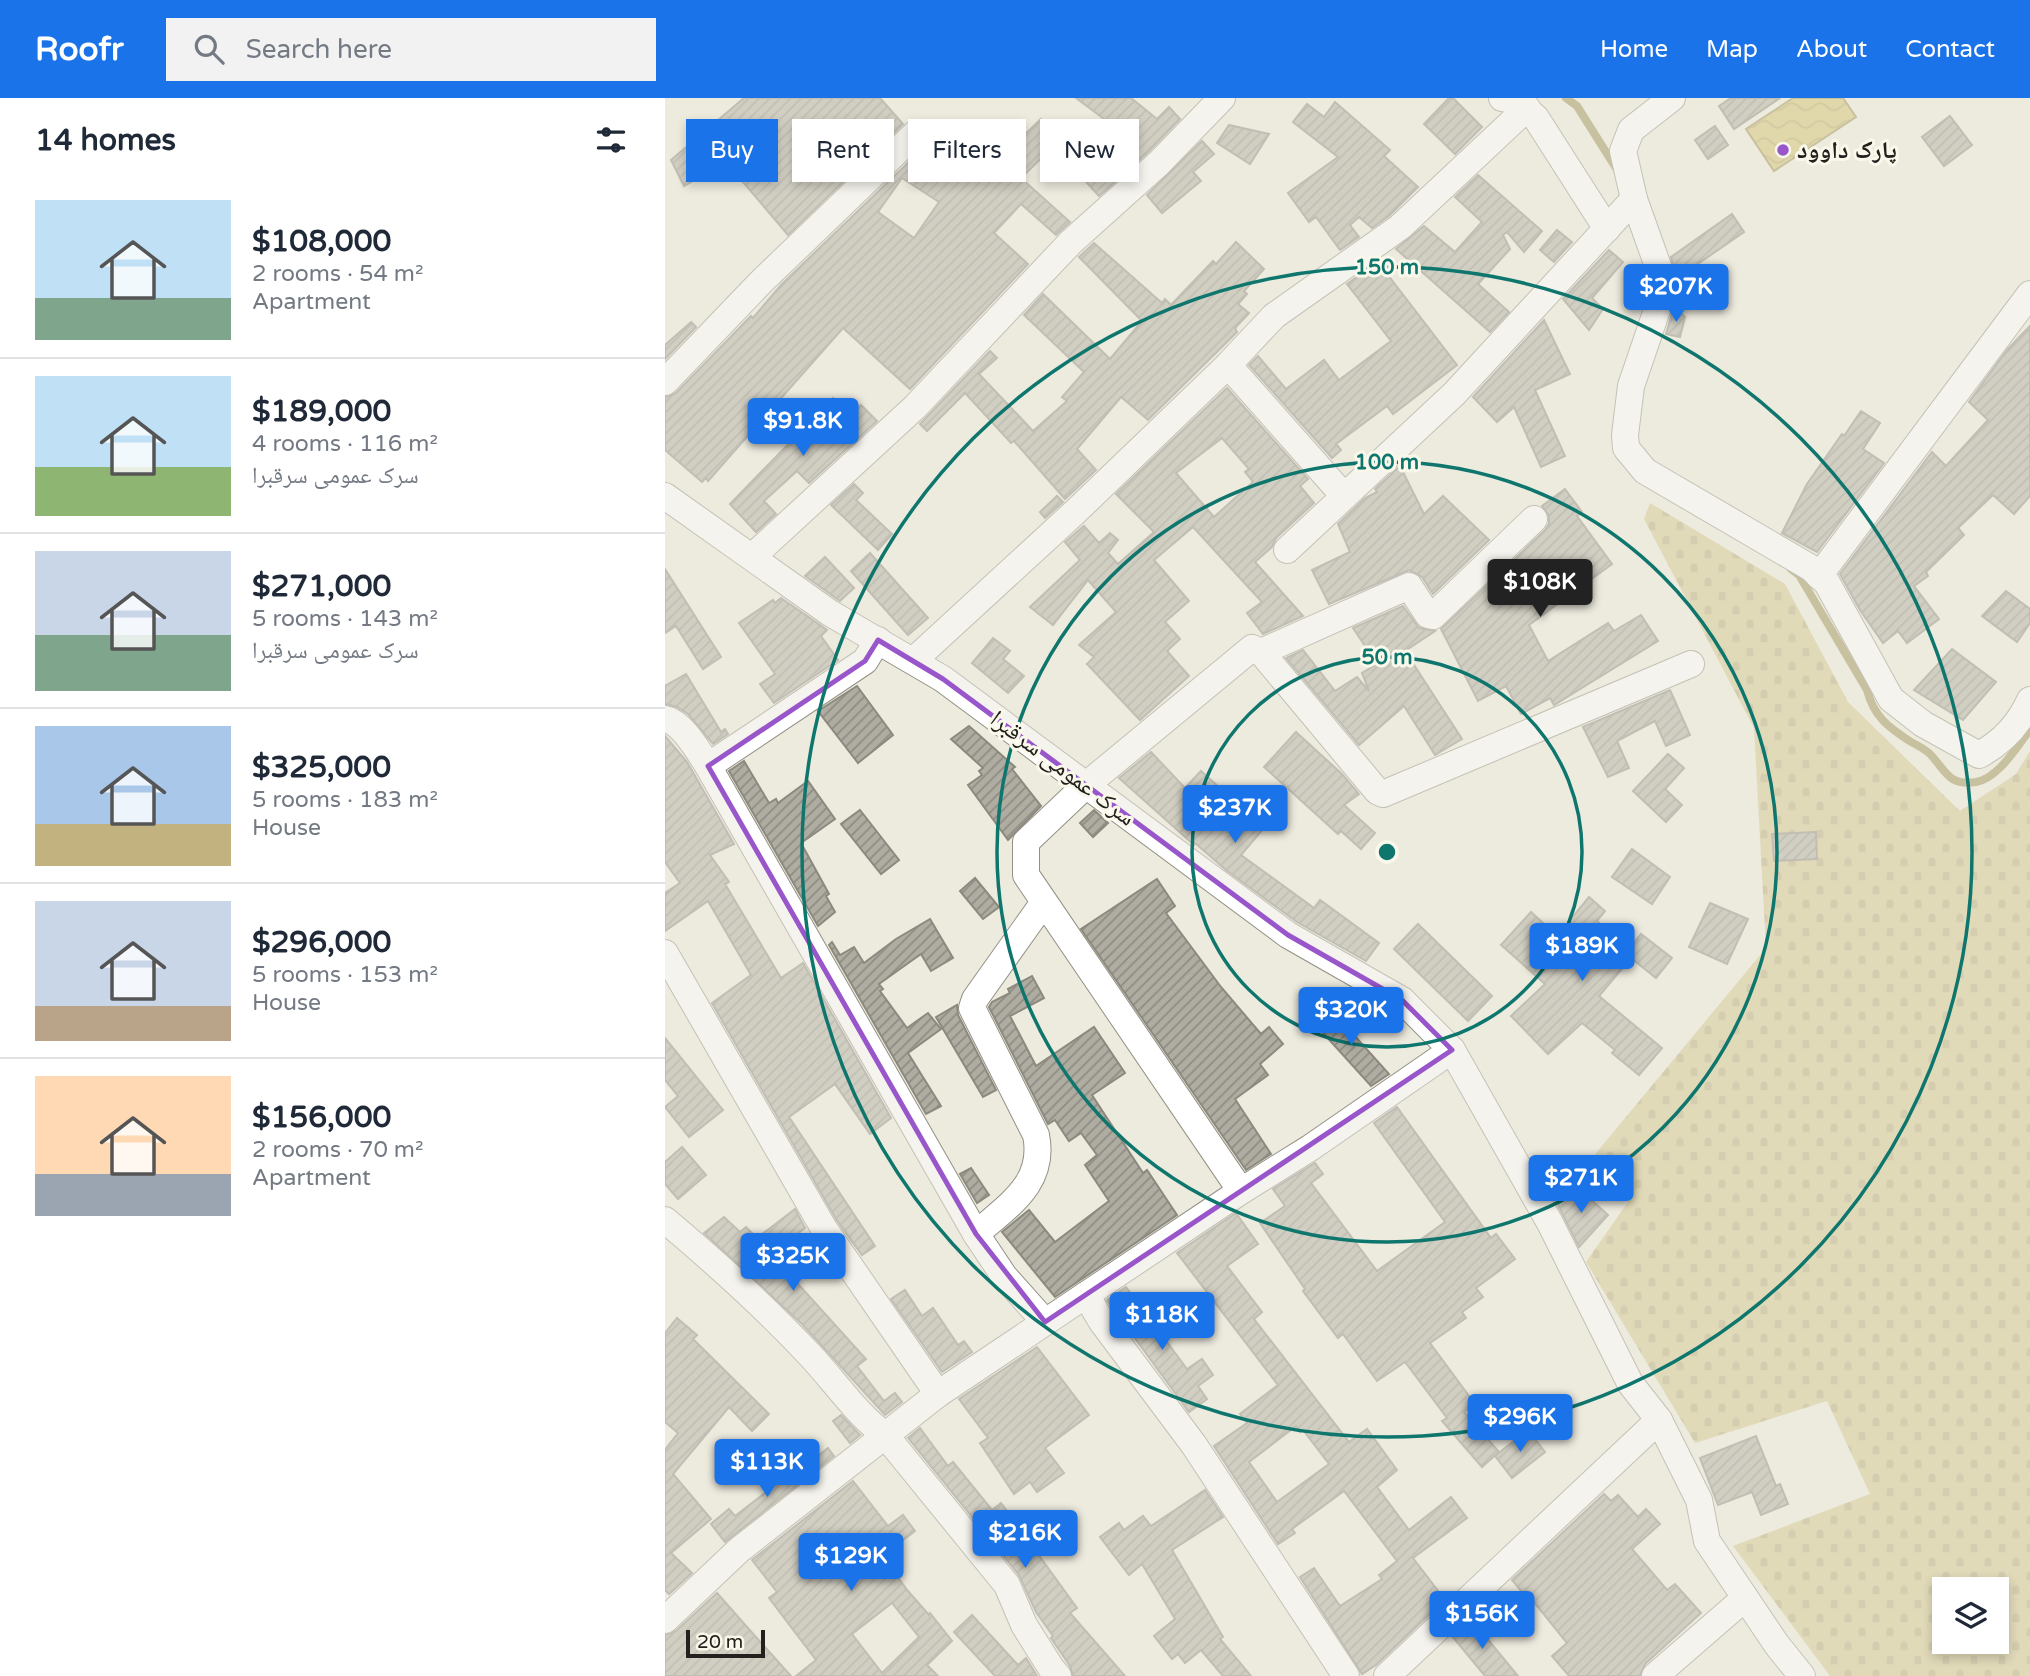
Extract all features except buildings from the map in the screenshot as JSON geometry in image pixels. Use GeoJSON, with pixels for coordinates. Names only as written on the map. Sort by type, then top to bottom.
{"type":"FeatureCollection","features":[{"type":"Feature","properties":{"kind":"street"},"geometry":{"type":"LineString","coordinates":[[753,556],[915,407],[1071,242],[1159,163],[1222,98]]}},
{"type":"Feature","properties":{"kind":"street"},"geometry":{"type":"LineString","coordinates":[[1502,98],[1517,101],[1536,118],[1607,229]]}},
{"type":"Feature","properties":{"kind":"street"},"geometry":{"type":"LineString","coordinates":[[1672,98],[1631,130],[1623,151],[1635,199],[1659,270],[1658,307],[1631,386],[1626,447],[1645,471],[1811,568],[1827,583],[1891,699],[1923,724],[1979,755],[2007,737],[2030,700]]}},
{"type":"Feature","properties":{"kind":"street"},"geometry":{"type":"LineString","coordinates":[[914,660],[1074,513],[1228,365],[1274,316],[1400,227],[1527,108]]}},
{"type":"Feature","properties":{"kind":"street"},"geometry":{"type":"LineString","coordinates":[[665,382],[761,282],[908,140]]}},
{"type":"Feature","properties":{"kind":"street"},"geometry":{"type":"LineString","coordinates":[[1287,550],[1454,394],[1635,199]]}},
{"type":"Feature","properties":{"kind":"street"},"geometry":{"type":"LineString","coordinates":[[1819,576],[2030,295]]}},
{"type":"Feature","properties":{"kind":"street"},"geometry":{"type":"LineString","coordinates":[[1228,365],[1344,496]]}},
{"type":"Feature","properties":{"kind":"street","name":"سرک عمومی سرقبرا"},"geometry":{"type":"LineString","coordinates":[[665,496],[830,612],[943,679],[1288,935],[1402,1000],[1452,1051],[1550,1223],[1630,1383],[1659,1420],[1699,1500],[1707,1541],[1777,1645],[1802,1676]]}},
{"type":"Feature","properties":{"kind":"street"},"geometry":{"type":"LineString","coordinates":[[1261,652],[1403,587],[1409,586],[1413,589],[1428,615],[1433,616],[1534,519]]}},
{"type":"Feature","properties":{"kind":"street"},"geometry":{"type":"LineString","coordinates":[[708,766],[865,662],[878,640]]}},
{"type":"Feature","properties":{"kind":"street"},"geometry":{"type":"LineString","coordinates":[[1241,1191],[1025,875],[1026,842],[1085,786],[1252,648],[1261,652],[1368,780],[1383,794],[1691,664]]}},
{"type":"Feature","properties":{"kind":"street"},"geometry":{"type":"LineString","coordinates":[[665,719],[671,720],[690,738],[708,766],[976,1234],[1004,1276],[1045,1322]]}},
{"type":"Feature","properties":{"kind":"street"},"geometry":{"type":"LineString","coordinates":[[976,1234],[1024,1192],[1032,1181],[1039,1150],[1036,1135],[972,1009],[975,999],[1044,902]]}},
{"type":"Feature","properties":{"kind":"street"},"geometry":{"type":"LineString","coordinates":[[665,954],[823,1227],[938,1394]]}},
{"type":"Feature","properties":{"kind":"street"},"geometry":{"type":"LineString","coordinates":[[670,1609],[740,1550],[938,1394],[1452,1051]]}},
{"type":"Feature","properties":{"kind":"street"},"geometry":{"type":"LineString","coordinates":[[665,1220],[731,1275],[808,1353],[869,1423],[885,1435],[1007,1585],[1024,1625],[1058,1676]]}},
{"type":"Feature","properties":{"kind":"street"},"geometry":{"type":"LineString","coordinates":[[1086,1295],[1102,1322],[1194,1446],[1346,1676]]}},
{"type":"Feature","properties":{"kind":"street"},"geometry":{"type":"LineString","coordinates":[[1387,1676],[1659,1420]]}},
{"type":"Feature","properties":{"kind":"street"},"geometry":{"type":"LineString","coordinates":[[1655,1676],[1745,1598]]}},
{"type":"Feature","properties":{"kind":"highlighted area"},"geometry":{"type":"Polygon","coordinates":[[[878,640],[943,679],[1288,935],[1402,1000],[1452,1050],[1045,1322],[976,1234],[708,766],[865,661],[878,640]]]}},
{"type":"Feature","properties":{"kind":"green space"},"geometry":{"type":"Polygon","coordinates":[[[1650,503],[1785,584],[1848,702],[1960,811],[2016,774],[2030,751],[2030,1676],[1830,1676],[1733,1546],[1870,1494],[1827,1401],[1695,1443],[1586,1262],[1630,1199],[1587,1164],[1766,948],[1754,728],[1644,519],[1650,503]]]}},
{"type":"Feature","properties":{"kind":"water","name":"پارک داوود"},"geometry":{"type":"Polygon","coordinates":[[[1793,98],[1843,98],[1856,117],[1774,171],[1746,129],[1793,98]]]}},
{"type":"Feature","properties":{"kind":"waterway"},"geometry":{"type":"LineString","coordinates":[[1566,98],[1577,106],[1616,168]]}},
{"type":"Feature","properties":{"kind":"waterway"},"geometry":{"type":"LineString","coordinates":[[1791,569],[1799,575],[1867,690],[1878,714],[1895,731],[1929,753],[1953,779],[1966,783],[1976,782],[1992,774],[2007,761],[2030,730]]}},
{"type":"Feature","properties":{"kind":"place","name":"پارک داوود"},"geometry":{"type":"Point","coordinates":[1783,150]}}]}
